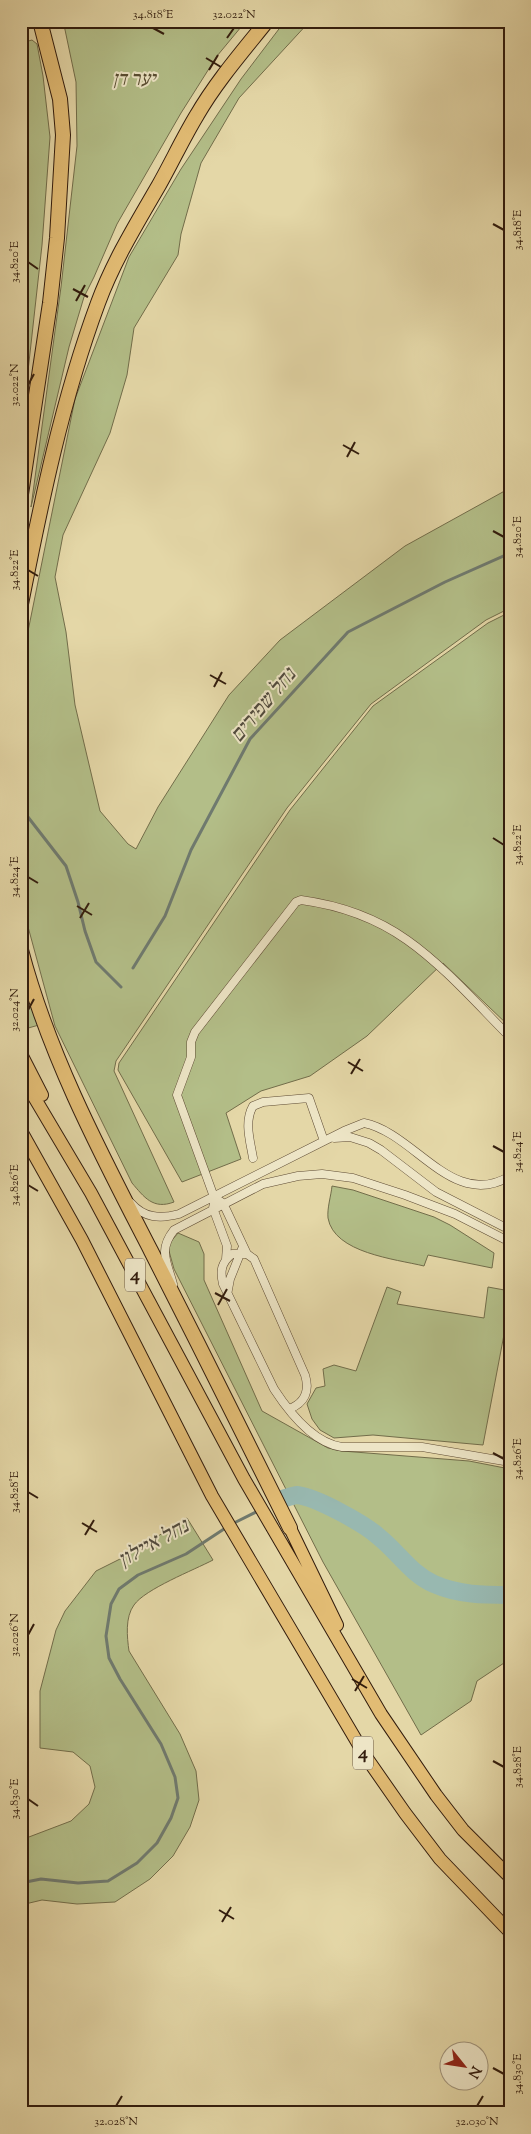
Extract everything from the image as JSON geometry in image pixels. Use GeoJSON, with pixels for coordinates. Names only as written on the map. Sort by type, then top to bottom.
{"type":"FeatureCollection","features":[{"type":"Feature","properties":{"kind":"highway"},"geometry":{"type":"LineString","coordinates":[[21,24],[26,21]]}},
{"type":"Feature","properties":{"kind":"highway"},"geometry":{"type":"LineString","coordinates":[[21,494],[50,303],[57,238],[63,136],[60,99],[40,21]]}},
{"type":"Feature","properties":{"kind":"highway"},"geometry":{"type":"LineString","coordinates":[[21,604],[34,538],[72,380],[98,302],[130,236],[181,147],[197,115],[237,58],[267,21]]}},
{"type":"Feature","properties":{"kind":"highway"},"geometry":{"type":"LineString","coordinates":[[21,950],[36,1002],[56,1054],[118,1187],[261,1469],[381,1714]]}},
{"type":"Feature","properties":{"kind":"highway"},"geometry":{"type":"LineString","coordinates":[[21,1054],[92,1193]]}},
{"type":"Feature","properties":{"kind":"highway","name":"4"},"geometry":{"type":"LineString","coordinates":[[21,1075],[92,1193],[276,1536],[381,1714],[436,1795],[463,1830],[510,1877]]}},
{"type":"Feature","properties":{"kind":"highway","name":"4"},"geometry":{"type":"LineString","coordinates":[[21,1130],[82,1240],[212,1496],[366,1757],[440,1859],[510,1932]]}},
{"type":"Feature","properties":{"kind":"street"},"geometry":{"type":"LineString","coordinates":[[510,1037],[447,975],[407,940],[366,918],[336,906],[301,900],[296,902],[195,1032],[191,1042],[191,1057],[177,1095],[214,1196],[213,1208],[227,1246],[226,1259],[220,1273],[227,1295],[274,1389],[289,1409],[317,1438],[330,1445],[422,1447],[510,1462]]}},
{"type":"Feature","properties":{"kind":"street"},"geometry":{"type":"LineString","coordinates":[[253,1158],[247,1122],[249,1113],[254,1106],[263,1102],[309,1098],[325,1140]]}},
{"type":"Feature","properties":{"kind":"street"},"geometry":{"type":"LineString","coordinates":[[118,1187],[140,1212],[158,1217],[179,1214],[325,1140],[364,1123],[383,1130],[435,1167],[464,1183],[488,1185],[510,1176]]}},
{"type":"Feature","properties":{"kind":"street"},"geometry":{"type":"LineString","coordinates":[[325,1140],[350,1137],[369,1143],[430,1188],[510,1230]]}},
{"type":"Feature","properties":{"kind":"street"},"geometry":{"type":"LineString","coordinates":[[182,1312],[164,1247],[174,1230],[213,1208],[263,1184],[298,1176],[322,1174],[354,1178],[455,1214],[510,1242]]}},
{"type":"Feature","properties":{"kind":"street"},"geometry":{"type":"LineString","coordinates":[[214,1196],[224,1203],[243,1243],[244,1253],[230,1278],[227,1295]]}},
{"type":"Feature","properties":{"kind":"street"},"geometry":{"type":"LineString","coordinates":[[226,1259],[232,1254],[244,1253],[254,1259],[260,1268],[307,1381],[306,1396],[298,1406],[289,1409]]}},
{"type":"Feature","properties":{"kind":"green space","name":"יער דן"},"geometry":{"type":"Polygon","coordinates":[[[72,21],[246,21],[217,56],[181,113],[117,224],[84,297],[69,347],[31,507],[61,287],[77,146],[76,82],[64,25],[72,21]]]}},
{"type":"Feature","properties":{"kind":"green space"},"geometry":{"type":"Polygon","coordinates":[[[285,21],[310,21],[239,98],[201,163],[181,234],[178,255],[134,328],[127,375],[110,433],[63,535],[55,577],[66,632],[75,705],[100,811],[128,844],[136,849],[158,807],[229,695],[280,640],[405,546],[510,488],[510,608],[486,620],[371,704],[287,808],[116,1061],[114,1071],[174,1202],[160,1204],[150,1201],[132,1183],[55,1026],[21,901],[21,670],[75,399],[129,257],[181,169],[241,79],[285,21]]]}},
{"type":"Feature","properties":{"kind":"green space"},"geometry":{"type":"Polygon","coordinates":[[[32,40],[37,44],[43,76],[50,137],[42,245],[21,434],[21,43],[32,40]]]}},
{"type":"Feature","properties":{"kind":"green space"},"geometry":{"type":"Polygon","coordinates":[[[510,612],[510,1027],[443,963],[367,1036],[310,1076],[261,1091],[226,1113],[241,1159],[182,1182],[118,1070],[119,1063],[290,810],[373,706],[488,623],[510,612]]]}},
{"type":"Feature","properties":{"kind":"green space"},"geometry":{"type":"Polygon","coordinates":[[[21,966],[39,1025],[21,1030],[21,966]]]}},
{"type":"Feature","properties":{"kind":"green space"},"geometry":{"type":"Polygon","coordinates":[[[332,1186],[353,1190],[434,1217],[450,1225],[494,1253],[492,1268],[428,1255],[424,1266],[382,1257],[353,1247],[341,1239],[333,1230],[328,1218],[332,1186]]]}},
{"type":"Feature","properties":{"kind":"green space"},"geometry":{"type":"Polygon","coordinates":[[[178,1233],[199,1242],[204,1254],[204,1280],[262,1411],[328,1448],[342,1451],[469,1461],[510,1469],[510,1659],[477,1681],[471,1701],[421,1735],[323,1562],[174,1269],[169,1244],[178,1233]]]}},
{"type":"Feature","properties":{"kind":"green space"},"geometry":{"type":"Polygon","coordinates":[[[387,1287],[401,1292],[397,1304],[484,1318],[488,1287],[510,1291],[510,1303],[483,1445],[373,1435],[334,1438],[320,1430],[312,1419],[307,1404],[316,1388],[325,1386],[323,1369],[334,1365],[356,1371],[387,1287]]]}},
{"type":"Feature","properties":{"kind":"green space"},"geometry":{"type":"Polygon","coordinates":[[[187,1518],[213,1560],[170,1580],[140,1599],[134,1605],[129,1615],[127,1633],[129,1651],[180,1734],[196,1771],[199,1800],[190,1827],[173,1856],[150,1879],[115,1902],[77,1904],[42,1900],[21,1905],[21,1840],[71,1821],[89,1804],[95,1787],[90,1766],[73,1752],[40,1748],[40,1691],[56,1630],[65,1611],[96,1571],[126,1556],[187,1518]]]}},
{"type":"Feature","properties":{"kind":"waterway","name":"נחל שפירים"},"geometry":{"type":"LineString","coordinates":[[133,968],[165,916],[191,850],[250,739],[348,632],[445,582],[510,553]]}},
{"type":"Feature","properties":{"kind":"waterway"},"geometry":{"type":"LineString","coordinates":[[21,808],[66,866],[96,962],[121,987]]}},
{"type":"Feature","properties":{"kind":"waterway","name":"נחל איילון"},"geometry":{"type":"LineString","coordinates":[[282,1499],[295,1495],[305,1497],[328,1506],[352,1519],[386,1543],[418,1575],[443,1588],[481,1594],[510,1595]]}},
{"type":"Feature","properties":{"kind":"waterway","name":"נחל איילון"},"geometry":{"type":"LineString","coordinates":[[232,1524],[258,1511]]}},
{"type":"Feature","properties":{"kind":"waterway","name":"נחל איילון"},"geometry":{"type":"LineString","coordinates":[[21,1883],[41,1879],[78,1883],[108,1881],[137,1863],[157,1843],[171,1818],[178,1798],[175,1777],[161,1744],[109,1658],[106,1636],[111,1604],[119,1589],[138,1575],[186,1554],[227,1527]]}}]}
